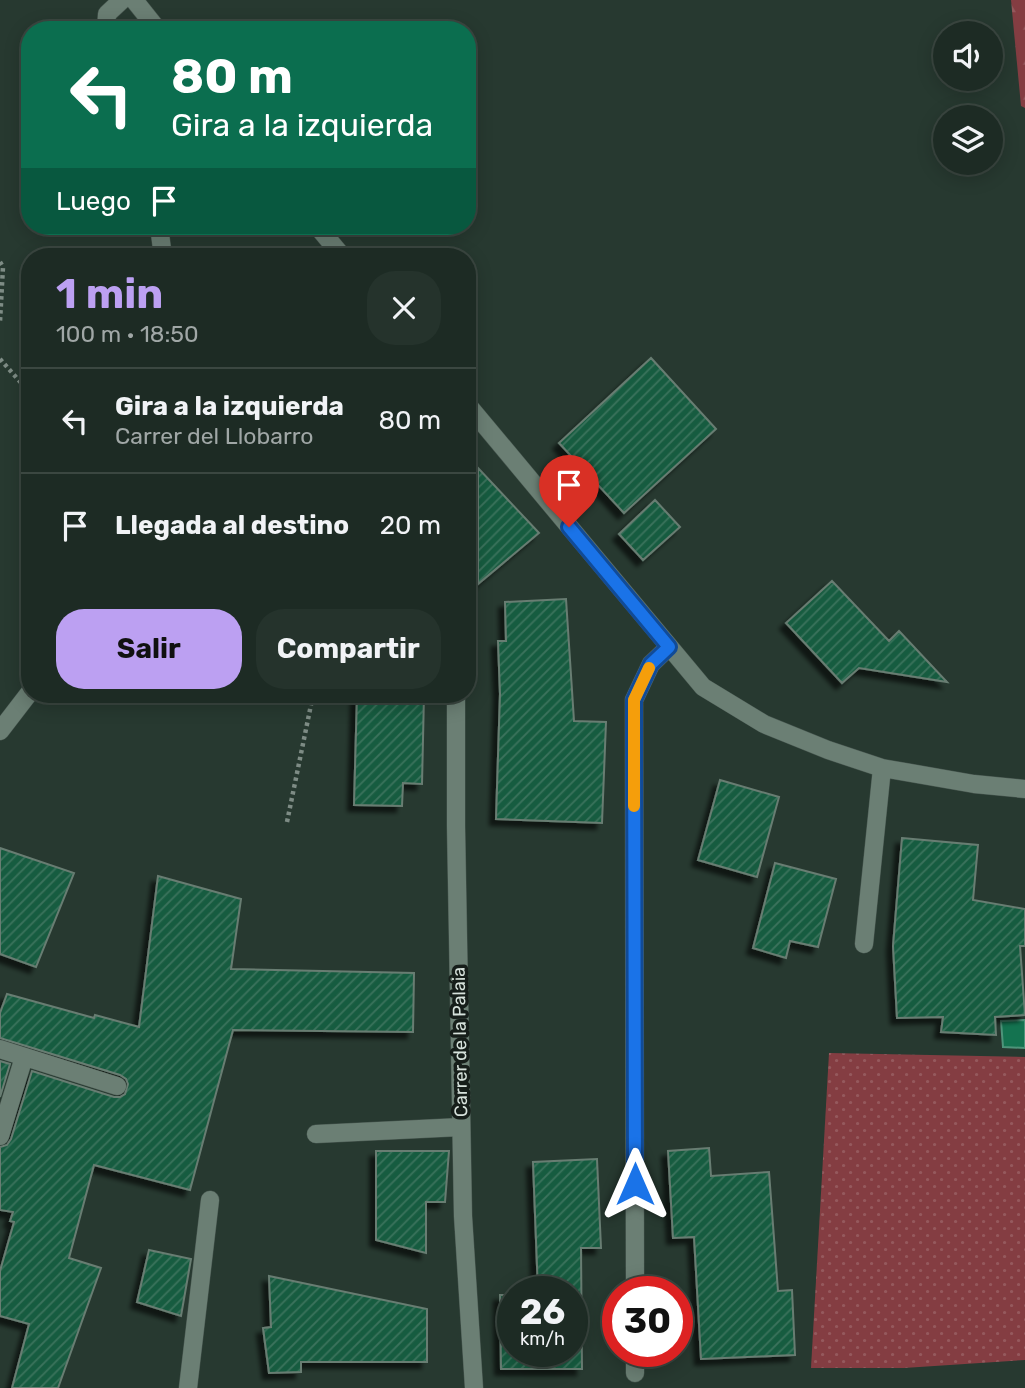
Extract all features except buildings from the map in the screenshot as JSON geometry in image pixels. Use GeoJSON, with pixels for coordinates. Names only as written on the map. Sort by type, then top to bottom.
{"type":"FeatureCollection","features":[{"type":"Feature","properties":{"kind":"street"},"geometry":{"type":"LineString","coordinates":[[107,21],[107,14],[122,0]]}},
{"type":"Feature","properties":{"kind":"street"},"geometry":{"type":"LineString","coordinates":[[134,0],[151,21]]}},
{"type":"Feature","properties":{"kind":"street"},"geometry":{"type":"LineString","coordinates":[[476,418],[703,687],[764,724],[882,768],[974,784],[1025,789]]}},
{"type":"Feature","properties":{"kind":"street"},"geometry":{"type":"LineString","coordinates":[[635,1276],[634,700],[651,664],[669,647]]}},
{"type":"Feature","properties":{"kind":"street"},"geometry":{"type":"LineString","coordinates":[[0,731],[22,703]]}},
{"type":"Feature","properties":{"kind":"street","name":"Carrer de la Palaia"},"geometry":{"type":"LineString","coordinates":[[456,703],[463,1216],[474,1388]]}},
{"type":"Feature","properties":{"kind":"street"},"geometry":{"type":"LineString","coordinates":[[864,944],[882,768]]}},
{"type":"Feature","properties":{"kind":"street"},"geometry":{"type":"LineString","coordinates":[[0,1049],[117,1086]]}},
{"type":"Feature","properties":{"kind":"street"},"geometry":{"type":"LineString","coordinates":[[0,1136],[24,1057]]}},
{"type":"Feature","properties":{"kind":"street"},"geometry":{"type":"LineString","coordinates":[[316,1134],[461,1127]]}},
{"type":"Feature","properties":{"kind":"street"},"geometry":{"type":"LineString","coordinates":[[188,1388],[210,1200]]}},
{"type":"Feature","properties":{"kind":"street"},"geometry":{"type":"LineString","coordinates":[[635,1367],[635,1373]]}},
{"type":"Feature","properties":{"kind":"path"},"geometry":{"type":"LineString","coordinates":[[0,262],[3,267],[0,322]]}},
{"type":"Feature","properties":{"kind":"path"},"geometry":{"type":"LineString","coordinates":[[0,359],[21,383]]}},
{"type":"Feature","properties":{"kind":"path"},"geometry":{"type":"LineString","coordinates":[[287,822],[311,703]]}},
{"type":"Feature","properties":{"kind":"green space"},"geometry":{"type":"Polygon","coordinates":[[[1011,0],[1025,0],[1025,108],[1021,106],[1011,0]]]}},
{"type":"Feature","properties":{"kind":"green space"},"geometry":{"type":"Polygon","coordinates":[[[829,1053],[1025,1057],[1025,1360],[904,1368],[811,1368],[829,1053]]]}},
{"type":"Feature","properties":{"kind":"shaded area"},"geometry":{"type":"Polygon","coordinates":[[[1025,1020],[1025,1048],[1003,1047],[1001,1021],[1025,1020]]]}},
{"type":"Feature","properties":{"kind":"slow traffic"},"geometry":{"type":"LineString","coordinates":[[634,806],[634,700],[649,668]]}},
{"type":"Feature","properties":{"kind":"route"},"geometry":{"type":"LineString","coordinates":[[569,527],[669,647],[651,664],[634,700],[635,1184]]}}]}
